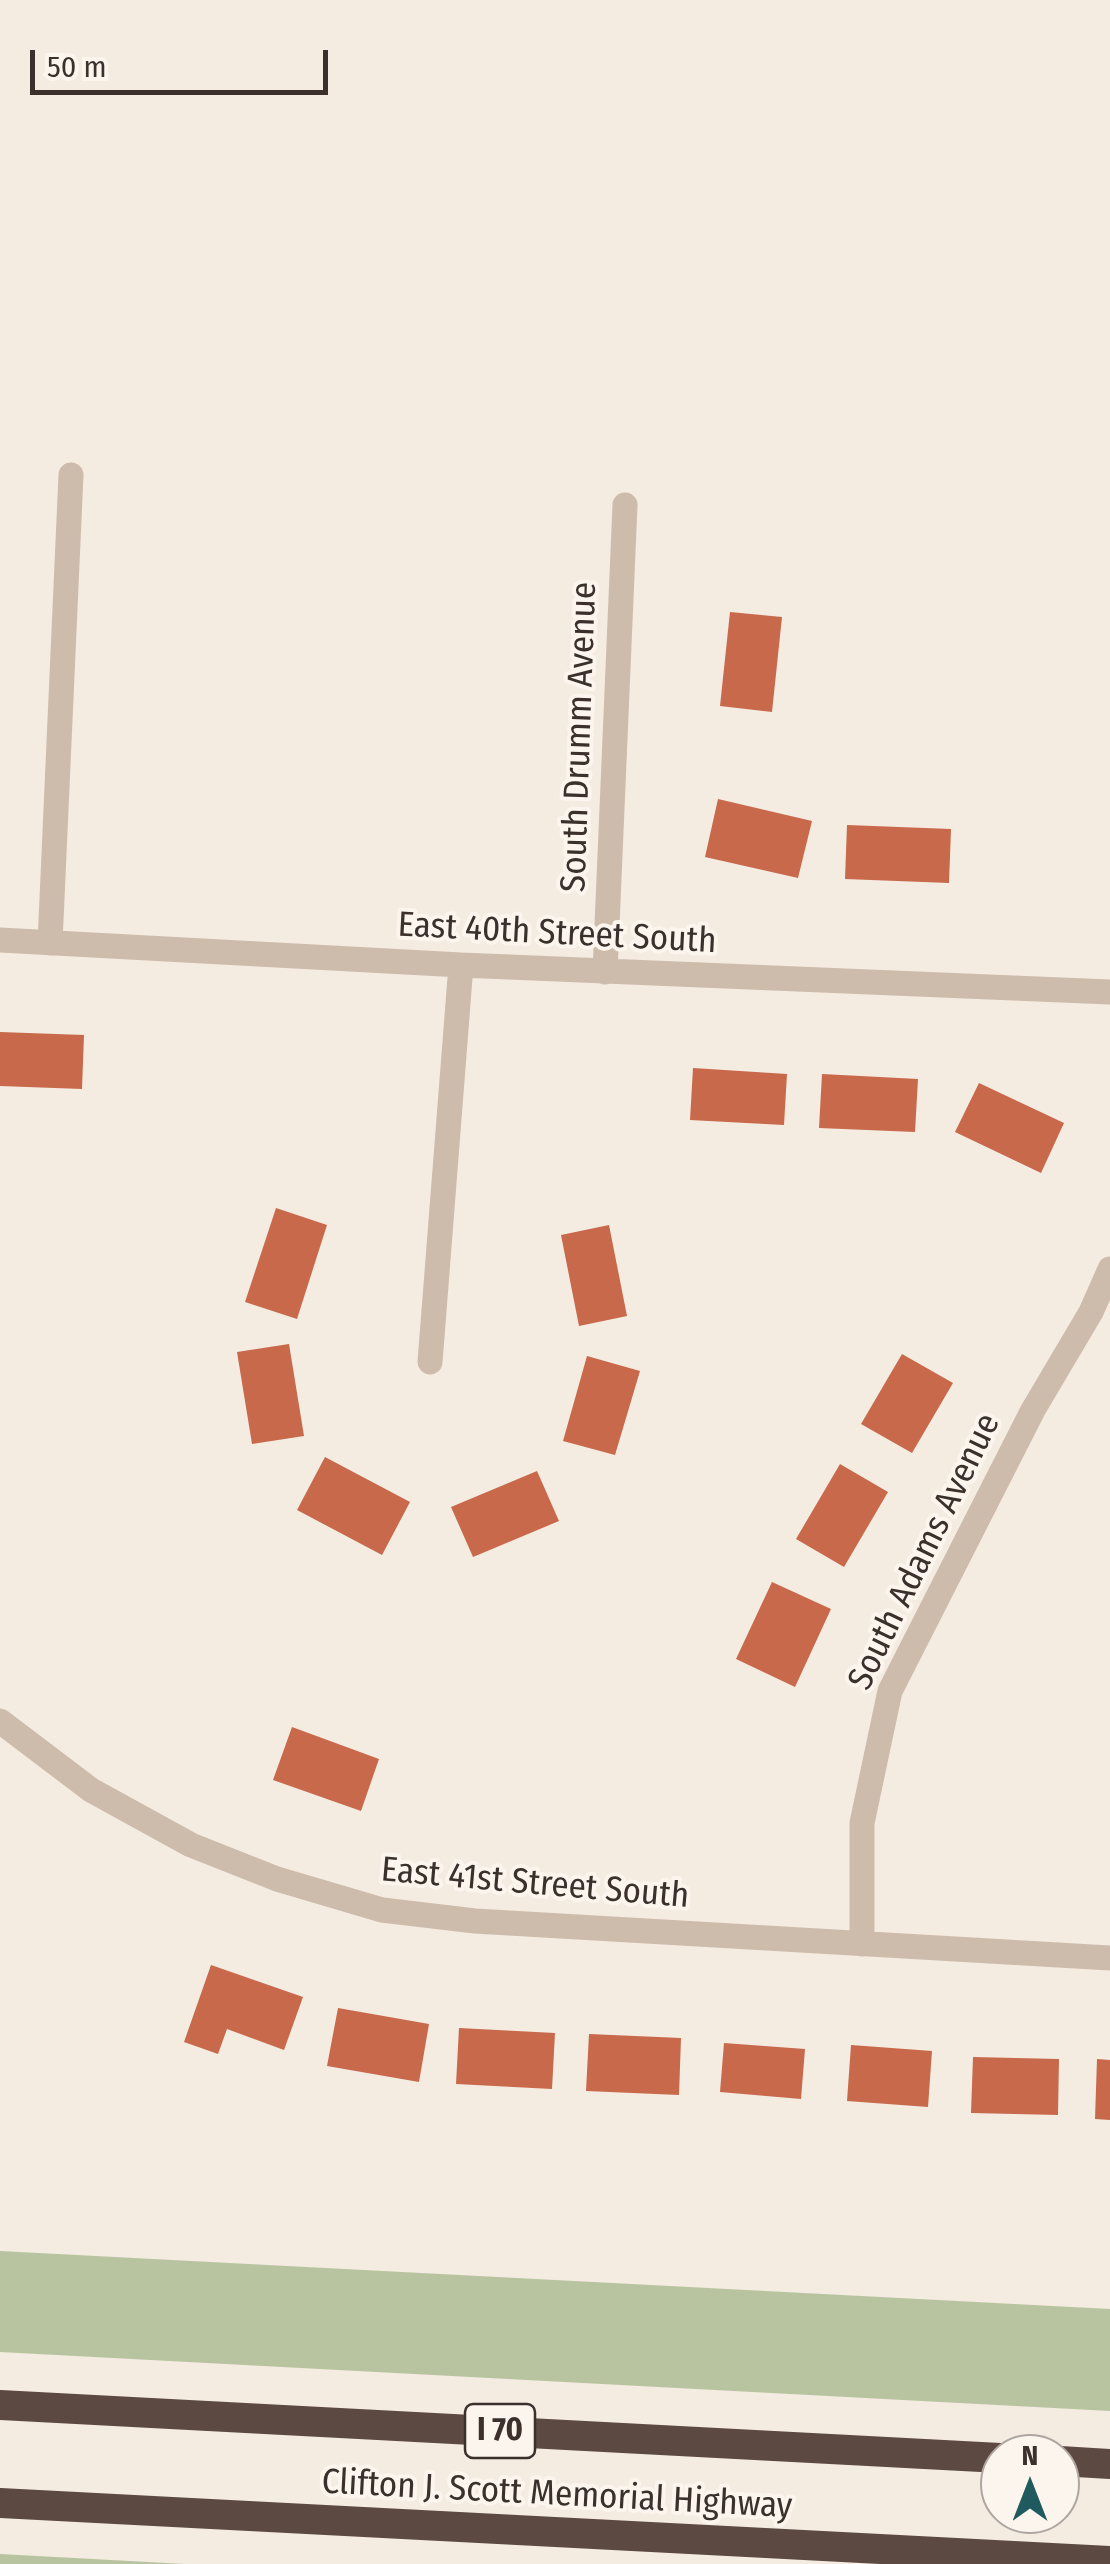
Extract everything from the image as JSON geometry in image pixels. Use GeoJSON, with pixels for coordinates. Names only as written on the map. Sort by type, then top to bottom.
{"type":"FeatureCollection","features":[{"type":"Feature","properties":{"kind":"highway","name":"Clifton J. Scott Memorial Highway"},"geometry":{"type":"LineString","coordinates":[[0,2404],[980,2457]]}},
{"type":"Feature","properties":{"kind":"highway"},"geometry":{"type":"LineString","coordinates":[[1080,2462],[1110,2464]]}},
{"type":"Feature","properties":{"kind":"highway","name":"Clifton J. Scott Memorial Highway"},"geometry":{"type":"LineString","coordinates":[[0,2503],[1110,2561]]}},
{"type":"Feature","properties":{"kind":"street"},"geometry":{"type":"LineString","coordinates":[[50,943],[71,475]]}},
{"type":"Feature","properties":{"kind":"street","name":"South Drumm Avenue"},"geometry":{"type":"LineString","coordinates":[[604,972],[625,505]]}},
{"type":"Feature","properties":{"kind":"street","name":"East 40th Street South"},"geometry":{"type":"LineString","coordinates":[[0,940],[604,972],[1110,992]]}},
{"type":"Feature","properties":{"kind":"street"},"geometry":{"type":"LineString","coordinates":[[430,1362],[461,965]]}},
{"type":"Feature","properties":{"kind":"street","name":"South Adams Avenue"},"geometry":{"type":"LineString","coordinates":[[862,1944],[862,1822],[890,1691],[1024,1428],[1091,1312],[1110,1269]]}},
{"type":"Feature","properties":{"kind":"street","name":"East 41st Street South"},"geometry":{"type":"LineString","coordinates":[[0,1721],[90,1790],[192,1845],[278,1880],[382,1910],[475,1921],[1110,1958]]}},
{"type":"Feature","properties":{"kind":"green space"},"geometry":{"type":"Polygon","coordinates":[[[0,2251],[1110,2309],[1110,2411],[0,2352],[0,2251]]]}},
{"type":"Feature","properties":{"kind":"green space"},"geometry":{"type":"Polygon","coordinates":[[[0,2554],[185,2564],[0,2564],[0,2554]]]}},
{"type":"Feature","properties":{"kind":"building"},"geometry":{"type":"Polygon","coordinates":[[[730,612],[782,617],[772,712],[720,706],[730,612]]]}},
{"type":"Feature","properties":{"kind":"building"},"geometry":{"type":"Polygon","coordinates":[[[718,799],[812,821],[798,878],[705,857],[718,799]]]}},
{"type":"Feature","properties":{"kind":"building"},"geometry":{"type":"Polygon","coordinates":[[[847,825],[951,829],[949,883],[845,879],[847,825]]]}},
{"type":"Feature","properties":{"kind":"building"},"geometry":{"type":"Polygon","coordinates":[[[0,1032],[84,1035],[82,1089],[0,1086],[0,1032]]]}},
{"type":"Feature","properties":{"kind":"building"},"geometry":{"type":"Polygon","coordinates":[[[693,1068],[787,1074],[784,1125],[690,1120],[693,1068]]]}},
{"type":"Feature","properties":{"kind":"building"},"geometry":{"type":"Polygon","coordinates":[[[822,1074],[918,1079],[915,1132],[819,1128],[822,1074]]]}},
{"type":"Feature","properties":{"kind":"building"},"geometry":{"type":"Polygon","coordinates":[[[979,1083],[1064,1123],[1041,1173],[955,1132],[979,1083]]]}},
{"type":"Feature","properties":{"kind":"building"},"geometry":{"type":"Polygon","coordinates":[[[276,1208],[327,1225],[297,1319],[245,1302],[276,1208]]]}},
{"type":"Feature","properties":{"kind":"building"},"geometry":{"type":"Polygon","coordinates":[[[609,1225],[627,1316],[579,1326],[561,1235],[609,1225]]]}},
{"type":"Feature","properties":{"kind":"building"},"geometry":{"type":"Polygon","coordinates":[[[289,1344],[304,1436],[252,1444],[237,1352],[289,1344]]]}},
{"type":"Feature","properties":{"kind":"building"},"geometry":{"type":"Polygon","coordinates":[[[902,1354],[953,1383],[912,1453],[861,1424],[902,1354]]]}},
{"type":"Feature","properties":{"kind":"building"},"geometry":{"type":"Polygon","coordinates":[[[587,1356],[640,1371],[615,1455],[563,1441],[587,1356]]]}},
{"type":"Feature","properties":{"kind":"building"},"geometry":{"type":"Polygon","coordinates":[[[325,1457],[410,1502],[382,1555],[297,1510],[325,1457]]]}},
{"type":"Feature","properties":{"kind":"building"},"geometry":{"type":"Polygon","coordinates":[[[840,1464],[888,1492],[844,1567],[796,1539],[840,1464]]]}},
{"type":"Feature","properties":{"kind":"building"},"geometry":{"type":"Polygon","coordinates":[[[537,1471],[559,1521],[473,1557],[451,1507],[537,1471]]]}},
{"type":"Feature","properties":{"kind":"building"},"geometry":{"type":"Polygon","coordinates":[[[772,1582],[831,1609],[795,1687],[736,1659],[772,1582]]]}},
{"type":"Feature","properties":{"kind":"building"},"geometry":{"type":"Polygon","coordinates":[[[292,1727],[379,1759],[361,1811],[273,1780],[292,1727]]]}},
{"type":"Feature","properties":{"kind":"building"},"geometry":{"type":"Polygon","coordinates":[[[211,1965],[303,1997],[284,2050],[227,2029],[218,2054],[184,2042],[211,1965]]]}},
{"type":"Feature","properties":{"kind":"building"},"geometry":{"type":"Polygon","coordinates":[[[338,2008],[429,2024],[419,2082],[327,2066],[338,2008]]]}},
{"type":"Feature","properties":{"kind":"building"},"geometry":{"type":"Polygon","coordinates":[[[459,2028],[555,2033],[552,2089],[456,2084],[459,2028]]]}},
{"type":"Feature","properties":{"kind":"building"},"geometry":{"type":"Polygon","coordinates":[[[589,2034],[681,2038],[679,2095],[586,2091],[589,2034]]]}},
{"type":"Feature","properties":{"kind":"building"},"geometry":{"type":"Polygon","coordinates":[[[724,2043],[805,2049],[801,2099],[720,2092],[724,2043]]]}},
{"type":"Feature","properties":{"kind":"building"},"geometry":{"type":"Polygon","coordinates":[[[851,2045],[932,2051],[928,2107],[847,2101],[851,2045]]]}},
{"type":"Feature","properties":{"kind":"building"},"geometry":{"type":"Polygon","coordinates":[[[973,2057],[1059,2059],[1058,2115],[971,2113],[973,2057]]]}},
{"type":"Feature","properties":{"kind":"building"},"geometry":{"type":"Polygon","coordinates":[[[1097,2059],[1110,2060],[1110,2120],[1095,2119],[1097,2059]]]}}]}
